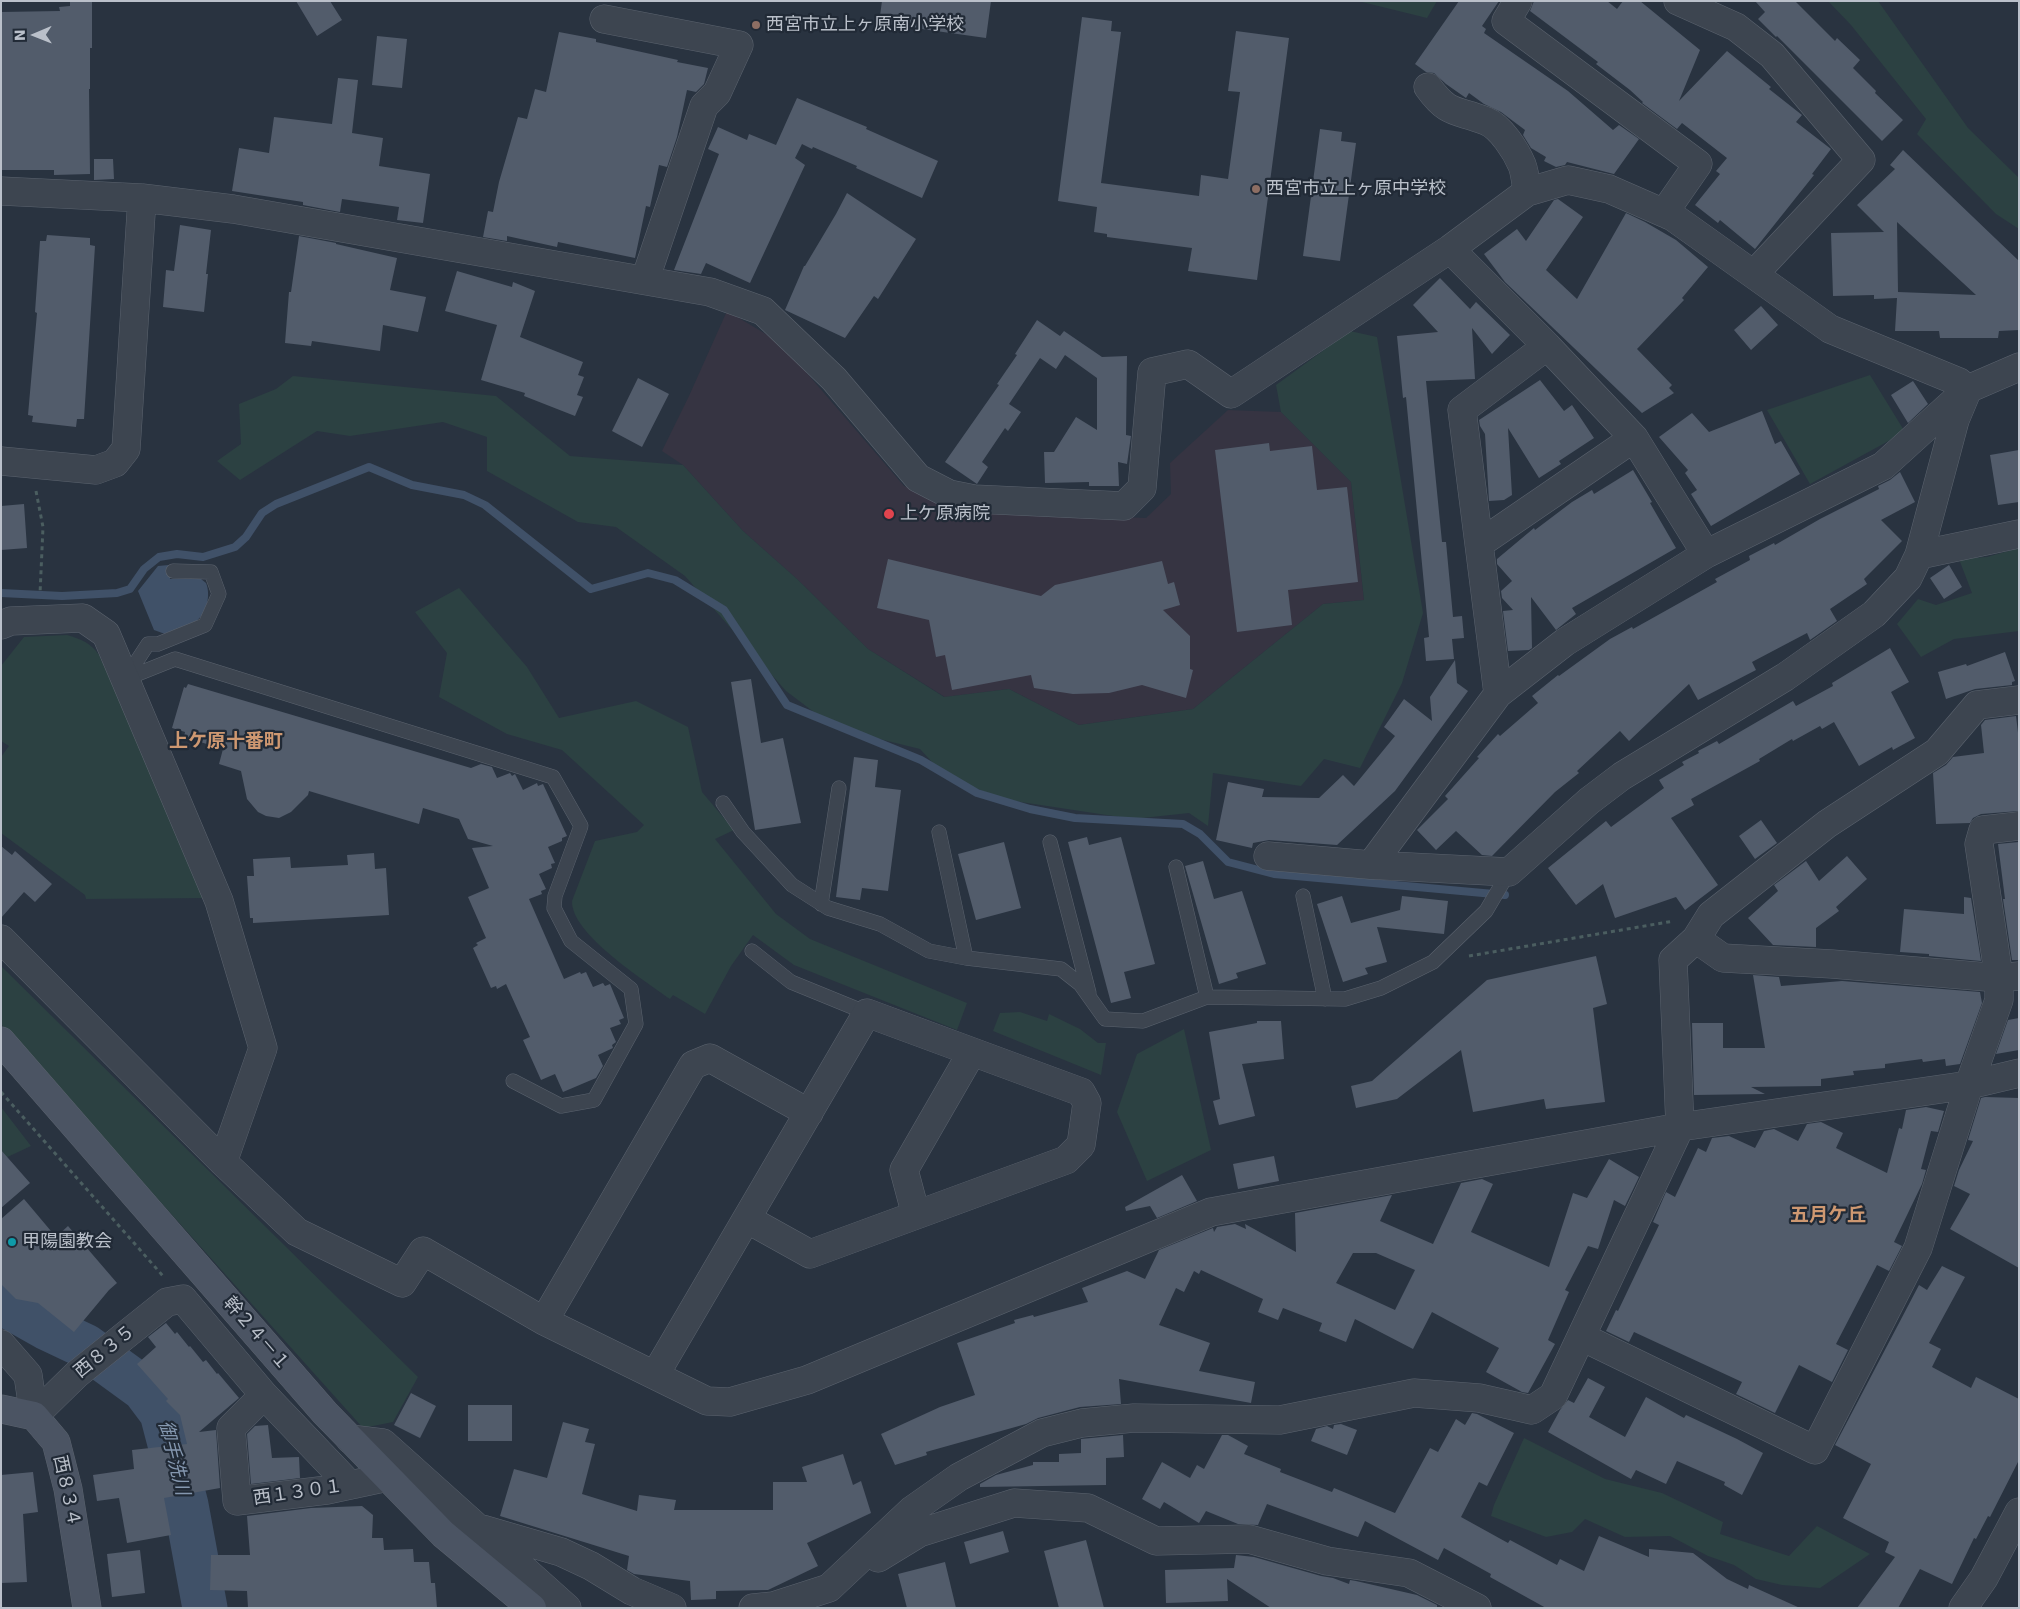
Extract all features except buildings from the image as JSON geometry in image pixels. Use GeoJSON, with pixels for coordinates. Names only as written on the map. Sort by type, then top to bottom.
{"type":"FeatureCollection","features":[{"type":"Feature","properties":{"kind":"street"},"geometry":{"type":"LineString","coordinates":[[1518,1],[1506,21],[1698,164],[1664,213]]}},
{"type":"Feature","properties":{"kind":"street"},"geometry":{"type":"LineString","coordinates":[[1678,1],[1736,27],[1772,55],[1861,160],[1754,274]]}},
{"type":"Feature","properties":{"kind":"street"},"geometry":{"type":"LineString","coordinates":[[604,19],[739,45],[717,93],[704,106],[646,280]]}},
{"type":"Feature","properties":{"kind":"street"},"geometry":{"type":"LineString","coordinates":[[1428,86],[1450,110],[1488,122],[1507,139],[1522,166],[1527,192]]}},
{"type":"Feature","properties":{"kind":"street"},"geometry":{"type":"LineString","coordinates":[[1,191],[142,198],[233,208],[710,292],[763,311],[834,379],[918,478],[949,494],[974,498],[1124,506],[1142,488],[1152,372],[1188,364],[1231,394],[1450,249],[1527,192],[1568,180],[1609,189],[1673,217],[1830,329],[1959,382],[1968,389]]}},
{"type":"Feature","properties":{"kind":"street"},"geometry":{"type":"LineString","coordinates":[[1,461],[96,470],[115,463],[126,449],[142,198]]}},
{"type":"Feature","properties":{"kind":"street"},"geometry":{"type":"LineString","coordinates":[[1450,249],[1547,346],[1634,438],[1706,554]]}},
{"type":"Feature","properties":{"kind":"street"},"geometry":{"type":"LineString","coordinates":[[1498,694],[1462,410],[1547,346]]}},
{"type":"Feature","properties":{"kind":"street"},"geometry":{"type":"LineString","coordinates":[[1371,865],[1498,694],[1564,642],[1706,554],[1883,466],[1968,389],[2019,367]]}},
{"type":"Feature","properties":{"kind":"street"},"geometry":{"type":"LineString","coordinates":[[1268,856],[1371,865],[1509,872],[1590,801],[1622,776],[1785,677],[1874,614],[1908,578],[1919,554],[1954,420],[1968,389]]}},
{"type":"Feature","properties":{"kind":"street"},"geometry":{"type":"LineString","coordinates":[[1479,544],[1634,438]]}},
{"type":"Feature","properties":{"kind":"street"},"geometry":{"type":"LineString","coordinates":[[1919,554],[2019,534]]}},
{"type":"Feature","properties":{"kind":"street"},"geometry":{"type":"LineString","coordinates":[[1,625],[11,621],[83,618],[106,634],[219,901],[263,1048],[224,1162]]}},
{"type":"Feature","properties":{"kind":"street"},"geometry":{"type":"LineString","coordinates":[[828,1598],[912,1510],[960,1477],[1042,1433],[1082,1423],[1134,1418],[1280,1420],[1414,1392],[1479,1398],[1532,1410],[1553,1396],[1680,1127],[1673,960],[1696,939],[1712,915],[1827,824],[1937,752],[1977,705],[2019,700]]}},
{"type":"Feature","properties":{"kind":"street"},"geometry":{"type":"LineString","coordinates":[[1582,1337],[1815,1450],[1918,1248],[1969,1085],[1998,1000],[2009,977],[1980,844],[1983,830],[2019,826]]}},
{"type":"Feature","properties":{"kind":"street"},"geometry":{"type":"LineString","coordinates":[[1,939],[224,1162],[297,1232],[402,1283],[423,1252],[544,1321],[707,1401],[730,1402],[807,1380],[1211,1212],[1680,1127],[1969,1085],[2019,1073]]}},
{"type":"Feature","properties":{"kind":"street"},"geometry":{"type":"LineString","coordinates":[[1696,939],[1723,958],[2009,977]]}},
{"type":"Feature","properties":{"kind":"street"},"geometry":{"type":"LineString","coordinates":[[654,1375],[867,1013],[1081,1092],[1087,1103],[1081,1145],[1066,1160],[810,1254],[747,1219]]}},
{"type":"Feature","properties":{"kind":"street","name":"幹２４－１"},"geometry":{"type":"LineString","coordinates":[[1,1041],[319,1406],[443,1534],[532,1608]]}},
{"type":"Feature","properties":{"kind":"street"},"geometry":{"type":"LineString","coordinates":[[916,1215],[904,1170],[972,1052]]}},
{"type":"Feature","properties":{"kind":"street"},"geometry":{"type":"LineString","coordinates":[[544,1321],[693,1064],[710,1058],[809,1112]]}},
{"type":"Feature","properties":{"kind":"street"},"geometry":{"type":"LineString","coordinates":[[183,1299],[264,1395],[350,1485]]}},
{"type":"Feature","properties":{"kind":"street","name":"西８３５"},"geometry":{"type":"LineString","coordinates":[[34,1416],[98,1357],[167,1302],[183,1299]]}},
{"type":"Feature","properties":{"kind":"street"},"geometry":{"type":"LineString","coordinates":[[1,1344],[28,1375],[34,1416],[1,1409]]}},
{"type":"Feature","properties":{"kind":"street","name":"西１３０１"},"geometry":{"type":"LineString","coordinates":[[264,1395],[231,1428],[237,1501],[328,1490],[388,1477]]}},
{"type":"Feature","properties":{"kind":"street","name":"西８３４"},"geometry":{"type":"LineString","coordinates":[[34,1416],[56,1442],[68,1489],[87,1608]]}},
{"type":"Feature","properties":{"kind":"street"},"geometry":{"type":"LineString","coordinates":[[350,1439],[383,1443],[475,1528],[566,1608]]}},
{"type":"Feature","properties":{"kind":"street"},"geometry":{"type":"LineString","coordinates":[[753,1608],[828,1598],[919,1533],[1014,1503],[1088,1508],[1156,1541],[1249,1539],[1327,1561],[1408,1573],[1478,1608]]}},
{"type":"Feature","properties":{"kind":"street"},"geometry":{"type":"LineString","coordinates":[[1976,1602],[1984,1578],[2019,1512]]}},
{"type":"Feature","properties":{"kind":"street"},"geometry":{"type":"LineString","coordinates":[[475,1528],[561,1552],[591,1566],[632,1592],[672,1608]]}},
{"type":"Feature","properties":{"kind":"lane"},"geometry":{"type":"LineString","coordinates":[[125,679],[148,644],[158,644],[205,625],[219,594],[211,572],[173,570]]}},
{"type":"Feature","properties":{"kind":"lane"},"geometry":{"type":"LineString","coordinates":[[125,679],[175,659],[553,777],[581,826],[555,896],[554,908],[571,941],[631,989],[636,1024],[594,1100],[561,1106],[514,1081]]}},
{"type":"Feature","properties":{"kind":"lane"},"geometry":{"type":"LineString","coordinates":[[822,904],[839,788]]}},
{"type":"Feature","properties":{"kind":"lane"},"geometry":{"type":"LineString","coordinates":[[723,803],[743,832],[792,885],[828,908],[880,924],[929,951],[966,958],[1061,969],[1080,984],[1105,1019],[1143,1021],[1207,997],[1344,999],[1381,988],[1433,962],[1486,911],[1509,872]]}},
{"type":"Feature","properties":{"kind":"lane"},"geometry":{"type":"LineString","coordinates":[[939,832],[966,958]]}},
{"type":"Feature","properties":{"kind":"lane"},"geometry":{"type":"LineString","coordinates":[[1050,842],[1090,999]]}},
{"type":"Feature","properties":{"kind":"lane"},"geometry":{"type":"LineString","coordinates":[[1176,867],[1207,997]]}},
{"type":"Feature","properties":{"kind":"lane"},"geometry":{"type":"LineString","coordinates":[[1303,896],[1325,999]]}},
{"type":"Feature","properties":{"kind":"lane"},"geometry":{"type":"LineString","coordinates":[[752,951],[791,982],[867,1013]]}},
{"type":"Feature","properties":{"kind":"path"},"geometry":{"type":"LineString","coordinates":[[33,463],[32,474],[44,527],[40,602]]}},
{"type":"Feature","properties":{"kind":"path"},"geometry":{"type":"LineString","coordinates":[[1433,962],[1712,915]]}},
{"type":"Feature","properties":{"kind":"path"},"geometry":{"type":"LineString","coordinates":[[1,1092],[183,1299]]}},
{"type":"Feature","properties":{"kind":"shaded area","name":"上ケ原病院"},"geometry":{"type":"Polygon","coordinates":[[[727,311],[781,343],[904,486],[954,510],[1146,518],[1171,494],[1170,463],[1228,410],[1281,412],[1351,482],[1364,600],[1323,604],[1193,709],[1079,725],[1009,689],[945,697],[868,649],[797,579],[743,531],[683,465],[662,451],[727,311]]]}},
{"type":"Feature","properties":{"kind":"green space"},"geometry":{"type":"Polygon","coordinates":[[[1358,1],[1437,1],[1427,18],[1358,1]]]}},
{"type":"Feature","properties":{"kind":"green space"},"geometry":{"type":"Polygon","coordinates":[[[1828,1],[1878,1],[1968,128],[2019,178],[2019,229],[1996,214],[1917,134],[1926,119],[1851,25],[1828,1]]]}},
{"type":"Feature","properties":{"kind":"green space"},"geometry":{"type":"Polygon","coordinates":[[[1350,331],[1377,337],[1423,613],[1402,683],[1360,768],[1324,759],[1301,786],[1213,773],[1208,826],[1189,813],[1133,819],[1001,799],[943,774],[920,749],[835,728],[786,691],[685,576],[616,527],[578,522],[487,471],[487,437],[443,422],[350,436],[317,431],[240,480],[217,461],[241,444],[239,404],[276,389],[293,376],[496,396],[570,456],[683,465],[743,531],[797,579],[868,649],[944,697],[1009,689],[1079,725],[1193,709],[1323,604],[1364,600],[1351,482],[1281,412],[1276,385],[1350,331]]]}},
{"type":"Feature","properties":{"kind":"green space"},"geometry":{"type":"Polygon","coordinates":[[[1870,375],[1905,432],[1810,484],[1767,410],[1870,375]]]}},
{"type":"Feature","properties":{"kind":"green space"},"geometry":{"type":"Polygon","coordinates":[[[2019,548],[2019,631],[1954,639],[1921,657],[1897,624],[1918,599],[1936,605],[1972,593],[1959,559],[1987,557],[2019,548]]]}},
{"type":"Feature","properties":{"kind":"green space"},"geometry":{"type":"Polygon","coordinates":[[[459,588],[527,667],[559,718],[636,701],[688,727],[702,792],[734,830],[715,839],[776,914],[810,939],[967,1003],[957,1030],[794,965],[753,935],[731,966],[705,1014],[673,995],[670,999],[627,968],[596,942],[583,928],[575,914],[572,901],[595,841],[637,832],[644,825],[562,750],[507,734],[439,697],[447,653],[415,612],[459,588]]]}},
{"type":"Feature","properties":{"kind":"green space"},"geometry":{"type":"Polygon","coordinates":[[[67,635],[93,647],[99,655],[208,898],[86,899],[85,895],[1,833],[1,757],[9,746],[1,741],[1,666],[24,637],[67,635]]]}},
{"type":"Feature","properties":{"kind":"green space"},"geometry":{"type":"Polygon","coordinates":[[[1,966],[418,1377],[393,1422],[363,1428],[1,1024],[1,966]]]}},
{"type":"Feature","properties":{"kind":"green space"},"geometry":{"type":"Polygon","coordinates":[[[1020,1012],[1047,1021],[1049,1014],[1080,1029],[1098,1043],[1106,1043],[1101,1075],[993,1031],[1000,1013],[1020,1012]]]}},
{"type":"Feature","properties":{"kind":"green space"},"geometry":{"type":"Polygon","coordinates":[[[1184,1029],[1211,1150],[1147,1181],[1117,1112],[1137,1054],[1184,1029]]]}},
{"type":"Feature","properties":{"kind":"green space"},"geometry":{"type":"Polygon","coordinates":[[[1,1107],[31,1146],[1,1160],[1,1107]]]}},
{"type":"Feature","properties":{"kind":"green space"},"geometry":{"type":"Polygon","coordinates":[[[1524,1438],[1605,1479],[1662,1493],[1723,1522],[1720,1534],[1789,1556],[1817,1526],[1870,1554],[1820,1588],[1782,1585],[1756,1579],[1734,1565],[1708,1556],[1670,1536],[1625,1537],[1585,1519],[1572,1532],[1546,1537],[1491,1516],[1494,1505],[1524,1438]]]}},
{"type":"Feature","properties":{"kind":"water"},"geometry":{"type":"Polygon","coordinates":[[[169,565],[170,579],[201,579],[206,583],[208,599],[199,619],[165,634],[154,630],[138,591],[158,566],[169,565]]]}},
{"type":"Feature","properties":{"kind":"waterway"},"geometry":{"type":"LineString","coordinates":[[1,593],[62,596],[117,593],[130,589],[144,569],[159,557],[177,554],[203,557],[235,547],[246,537],[262,513],[276,504],[369,467],[412,485],[464,495],[485,505],[591,589],[648,573],[675,580],[724,610],[787,705],[921,760],[977,793],[1030,809],[1075,818],[1183,824],[1200,834],[1228,862],[1274,874],[1505,895]]}},
{"type":"Feature","properties":{"kind":"waterway","name":"御手洗川"},"geometry":{"type":"LineString","coordinates":[[1,1302],[47,1328],[85,1346],[144,1389],[162,1413],[186,1505],[205,1608]]}},
{"type":"Feature","properties":{"kind":"place","name":"西宮市立上ヶ原南小学校"},"geometry":{"type":"Point","coordinates":[756,25]}},
{"type":"Feature","properties":{"kind":"place","name":"西宮市立上ヶ原中学校"},"geometry":{"type":"Point","coordinates":[1256,189]}},
{"type":"Feature","properties":{"kind":"place","name":"上ケ原病院"},"geometry":{"type":"Point","coordinates":[889,514]}},
{"type":"Feature","properties":{"kind":"place","name":"甲陽園教会"},"geometry":{"type":"Point","coordinates":[12,1242]}},
{"type":"Feature","properties":{"kind":"district","name":"上ケ原十番町"},"geometry":{"type":"Point","coordinates":[226,742]}},
{"type":"Feature","properties":{"kind":"district","name":"五月ケ丘"},"geometry":{"type":"Point","coordinates":[1828,1216]}}]}
